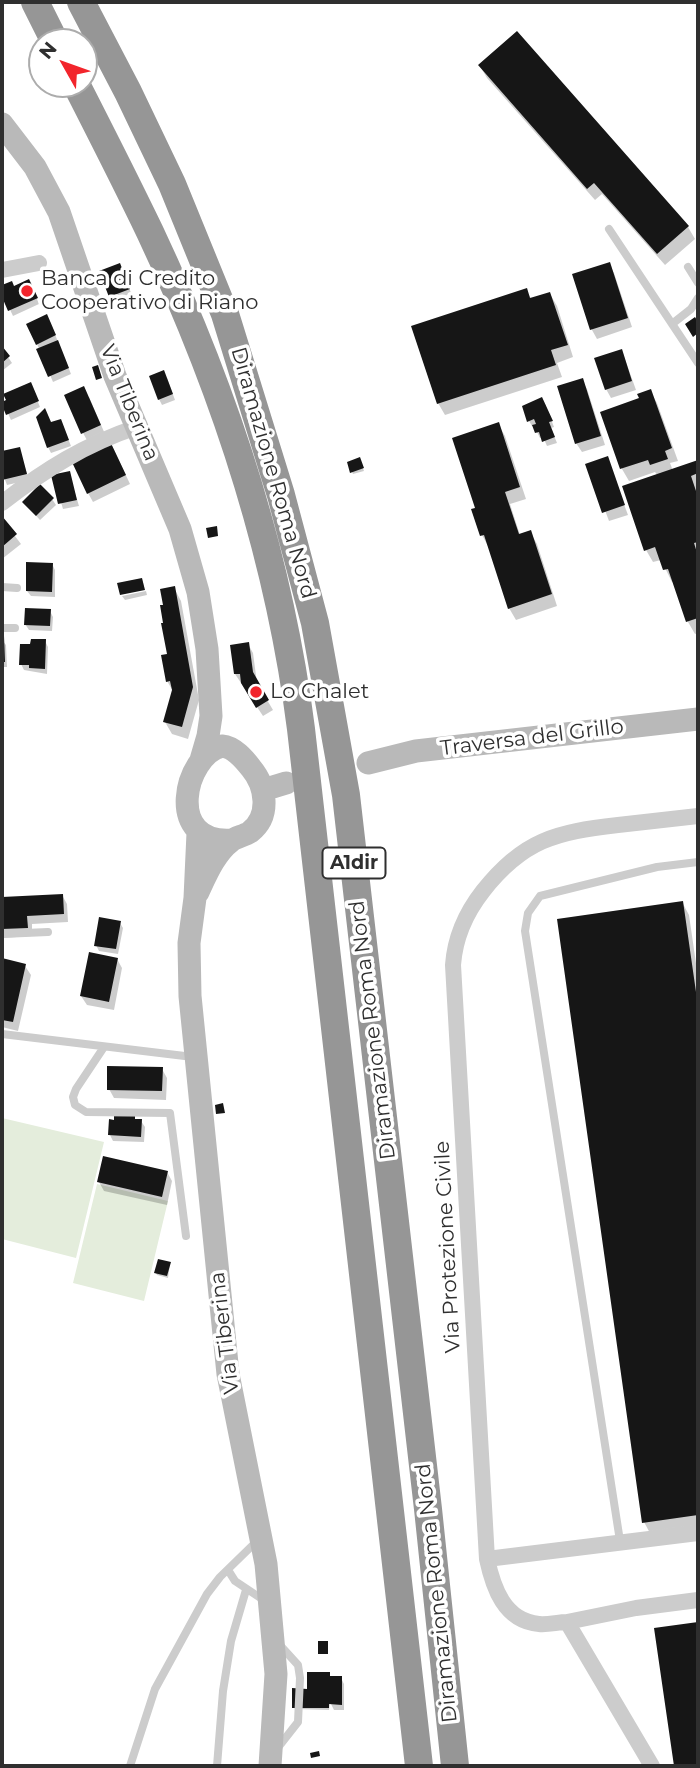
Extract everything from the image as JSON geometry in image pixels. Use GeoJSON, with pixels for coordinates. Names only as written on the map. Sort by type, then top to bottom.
{"type":"FeatureCollection","features":[{"type":"Feature","properties":{"kind":"highway"},"geometry":{"type":"LineString","coordinates":[[35,2],[48,28]]}},
{"type":"Feature","properties":{"kind":"highway","name":"Diramazione Roma Nord"},"geometry":{"type":"LineString","coordinates":[[81,2],[172,184],[221,302],[281,495],[315,623],[346,795],[455,1766]]}},
{"type":"Feature","properties":{"kind":"highway","name":"Diramazione Roma Nord"},"geometry":{"type":"LineString","coordinates":[[83,98],[150,233],[209,371],[254,503],[287,637],[302,729],[419,1766]]}},
{"type":"Feature","properties":{"kind":"main road","name":"Via Tiberina"},"geometry":{"type":"LineString","coordinates":[[2,124],[35,167],[59,212],[115,376],[172,506],[195,582],[205,628],[211,723],[187,799],[190,821],[198,833],[195,898],[189,943],[189,977],[229,1374],[262,1536],[270,1604],[275,1674],[271,1761]]}},
{"type":"Feature","properties":{"kind":"main road","name":"Via Tiberina"},"geometry":{"type":"LineString","coordinates":[[195,898],[210,868],[232,840],[248,834],[258,824],[264,810],[263,790],[255,772],[233,749],[211,699]]}},
{"type":"Feature","properties":{"kind":"main road","name":"Traversa del Grillo"},"geometry":{"type":"LineString","coordinates":[[368,763],[416,751],[696,721]]}},
{"type":"Feature","properties":{"kind":"main road"},"geometry":{"type":"LineString","coordinates":[[201,760],[216,747],[226,746],[233,749]]}},
{"type":"Feature","properties":{"kind":"main road"},"geometry":{"type":"LineString","coordinates":[[263,790],[286,783]]}},
{"type":"Feature","properties":{"kind":"main road"},"geometry":{"type":"LineString","coordinates":[[198,833],[215,840],[232,840]]}},
{"type":"Feature","properties":{"kind":"street"},"geometry":{"type":"LineString","coordinates":[[2,271],[39,263]]}},
{"type":"Feature","properties":{"kind":"street"},"geometry":{"type":"LineString","coordinates":[[2,503],[61,460],[137,427]]}},
{"type":"Feature","properties":{"kind":"street","name":"Via Protezione Civile"},"geometry":{"type":"LineString","coordinates":[[698,816],[576,830],[544,839],[519,854],[490,882],[470,910],[457,937],[453,965],[487,1559],[492,1585],[503,1604],[519,1618],[538,1624],[567,1622],[636,1608],[698,1600]]}},
{"type":"Feature","properties":{"kind":"street"},"geometry":{"type":"LineString","coordinates":[[487,1559],[698,1533]]}},
{"type":"Feature","properties":{"kind":"street"},"geometry":{"type":"LineString","coordinates":[[567,1622],[652,1766]]}},
{"type":"Feature","properties":{"kind":"lane"},"geometry":{"type":"LineString","coordinates":[[609,229],[698,363]]}},
{"type":"Feature","properties":{"kind":"lane"},"geometry":{"type":"LineString","coordinates":[[688,267],[698,283]]}},
{"type":"Feature","properties":{"kind":"lane"},"geometry":{"type":"LineString","coordinates":[[672,324],[691,309],[698,298]]}},
{"type":"Feature","properties":{"kind":"lane"},"geometry":{"type":"LineString","coordinates":[[2,587],[17,587]]}},
{"type":"Feature","properties":{"kind":"lane"},"geometry":{"type":"LineString","coordinates":[[2,628],[15,628]]}},
{"type":"Feature","properties":{"kind":"lane"},"geometry":{"type":"LineString","coordinates":[[620,1542],[525,931],[528,913],[540,896],[657,867],[698,862]]}},
{"type":"Feature","properties":{"kind":"lane"},"geometry":{"type":"LineString","coordinates":[[2,934],[48,932]]}},
{"type":"Feature","properties":{"kind":"lane"},"geometry":{"type":"LineString","coordinates":[[2,1034],[196,1057]]}},
{"type":"Feature","properties":{"kind":"lane"},"geometry":{"type":"LineString","coordinates":[[104,1046],[76,1089],[73,1097],[75,1105],[86,1112],[170,1113],[186,1236]]}},
{"type":"Feature","properties":{"kind":"lane"},"geometry":{"type":"LineString","coordinates":[[130,1766],[155,1689],[207,1594],[262,1536]]}},
{"type":"Feature","properties":{"kind":"lane"},"geometry":{"type":"LineString","coordinates":[[228,1570],[246,1590],[270,1604]]}},
{"type":"Feature","properties":{"kind":"lane"},"geometry":{"type":"LineString","coordinates":[[217,1766],[223,1692],[231,1641],[246,1590]]}},
{"type":"Feature","properties":{"kind":"green space"},"geometry":{"type":"Polygon","coordinates":[[[2,1118],[104,1142],[76,1258],[2,1239],[2,1118]]]}},
{"type":"Feature","properties":{"kind":"green space"},"geometry":{"type":"Polygon","coordinates":[[[97,1184],[168,1201],[144,1301],[73,1283],[97,1184]]]}},
{"type":"Feature","properties":{"kind":"building"},"geometry":{"type":"Polygon","coordinates":[[[517,31],[689,226],[657,254],[594,183],[587,189],[478,65],[517,31]]]}},
{"type":"Feature","properties":{"kind":"building"},"geometry":{"type":"Polygon","coordinates":[[[610,262],[628,318],[590,330],[572,274],[610,262]]]}},
{"type":"Feature","properties":{"kind":"building"},"geometry":{"type":"Polygon","coordinates":[[[120,263],[130,289],[109,297],[99,271],[120,263]]]}},
{"type":"Feature","properties":{"kind":"building"},"geometry":{"type":"Polygon","coordinates":[[[29,279],[38,298],[8,311],[2,297],[2,285],[12,281],[14,286],[29,279]]]}},
{"type":"Feature","properties":{"kind":"building"},"geometry":{"type":"Polygon","coordinates":[[[527,288],[530,298],[550,292],[568,345],[551,350],[556,365],[437,404],[411,326],[527,288]]]}},
{"type":"Feature","properties":{"kind":"building"},"geometry":{"type":"Polygon","coordinates":[[[47,314],[56,335],[36,345],[26,324],[47,314]]]}},
{"type":"Feature","properties":{"kind":"building"},"geometry":{"type":"Polygon","coordinates":[[[695,317],[698,333],[693,337],[685,324],[695,317]]]}},
{"type":"Feature","properties":{"kind":"building"},"geometry":{"type":"Polygon","coordinates":[[[58,340],[69,368],[48,377],[36,349],[58,340]]]}},
{"type":"Feature","properties":{"kind":"building"},"geometry":{"type":"Polygon","coordinates":[[[2,346],[10,356],[2,363],[2,346]]]}},
{"type":"Feature","properties":{"kind":"building"},"geometry":{"type":"Polygon","coordinates":[[[622,349],[632,381],[605,390],[594,358],[622,349]]]}},
{"type":"Feature","properties":{"kind":"building"},"geometry":{"type":"Polygon","coordinates":[[[98,365],[102,378],[96,380],[92,367],[98,365]]]}},
{"type":"Feature","properties":{"kind":"building"},"geometry":{"type":"Polygon","coordinates":[[[164,370],[173,394],[158,400],[149,376],[164,370]]]}},
{"type":"Feature","properties":{"kind":"building"},"geometry":{"type":"Polygon","coordinates":[[[583,378],[601,436],[575,444],[557,386],[583,378]]]}},
{"type":"Feature","properties":{"kind":"building"},"geometry":{"type":"Polygon","coordinates":[[[31,382],[39,401],[6,415],[2,405],[6,400],[3,394],[31,382]]]}},
{"type":"Feature","properties":{"kind":"building"},"geometry":{"type":"Polygon","coordinates":[[[84,386],[101,425],[81,434],[64,395],[84,386]]]}},
{"type":"Feature","properties":{"kind":"building"},"geometry":{"type":"Polygon","coordinates":[[[651,389],[672,448],[665,451],[668,459],[650,465],[648,460],[620,469],[600,412],[639,398],[637,394],[651,389]]]}},
{"type":"Feature","properties":{"kind":"building"},"geometry":{"type":"Polygon","coordinates":[[[542,397],[553,421],[549,422],[555,437],[542,442],[539,432],[535,433],[532,425],[536,424],[534,419],[527,422],[522,406],[542,397]]]}},
{"type":"Feature","properties":{"kind":"building"},"geometry":{"type":"Polygon","coordinates":[[[45,408],[51,422],[61,419],[69,440],[47,448],[36,417],[45,408]]]}},
{"type":"Feature","properties":{"kind":"building"},"geometry":{"type":"Polygon","coordinates":[[[499,422],[520,487],[505,492],[519,534],[531,530],[552,594],[508,609],[484,535],[480,536],[471,509],[475,508],[452,438],[499,422]]]}},
{"type":"Feature","properties":{"kind":"building"},"geometry":{"type":"Polygon","coordinates":[[[109,439],[126,475],[87,494],[71,460],[109,439]]]}},
{"type":"Feature","properties":{"kind":"building"},"geometry":{"type":"Polygon","coordinates":[[[20,447],[27,474],[2,480],[2,451],[20,447]]]}},
{"type":"Feature","properties":{"kind":"building"},"geometry":{"type":"Polygon","coordinates":[[[608,456],[625,505],[602,513],[585,464],[608,456]]]}},
{"type":"Feature","properties":{"kind":"building"},"geometry":{"type":"Polygon","coordinates":[[[360,457],[364,468],[350,473],[347,462],[360,457]]]}},
{"type":"Feature","properties":{"kind":"building"},"geometry":{"type":"Polygon","coordinates":[[[698,460],[698,473],[691,476],[698,497],[698,542],[694,543],[698,556],[698,618],[686,622],[668,569],[663,570],[655,547],[644,551],[622,486],[698,460]]]}},
{"type":"Feature","properties":{"kind":"building"},"geometry":{"type":"Polygon","coordinates":[[[70,471],[77,500],[58,504],[51,475],[70,471]]]}},
{"type":"Feature","properties":{"kind":"building"},"geometry":{"type":"Polygon","coordinates":[[[40,484],[54,498],[36,516],[22,502],[40,484]]]}},
{"type":"Feature","properties":{"kind":"building"},"geometry":{"type":"Polygon","coordinates":[[[2,516],[17,534],[2,547],[2,516]]]}},
{"type":"Feature","properties":{"kind":"building"},"geometry":{"type":"Polygon","coordinates":[[[217,526],[218,536],[208,538],[206,528],[217,526]]]}},
{"type":"Feature","properties":{"kind":"building"},"geometry":{"type":"Polygon","coordinates":[[[26,562],[53,563],[52,592],[26,591],[26,562]]]}},
{"type":"Feature","properties":{"kind":"building"},"geometry":{"type":"Polygon","coordinates":[[[142,578],[145,590],[120,595],[117,583],[142,578]]]}},
{"type":"Feature","properties":{"kind":"building"},"geometry":{"type":"Polygon","coordinates":[[[175,586],[193,687],[182,727],[163,722],[172,690],[170,681],[166,682],[161,655],[167,654],[161,623],[160,605],[163,605],[160,589],[175,586]]]}},
{"type":"Feature","properties":{"kind":"building"},"geometry":{"type":"Polygon","coordinates":[[[25,608],[51,609],[50,626],[24,625],[25,608]]]}},
{"type":"Feature","properties":{"kind":"building"},"geometry":{"type":"Polygon","coordinates":[[[4,636],[5,662],[2,662],[4,636]]]}},
{"type":"Feature","properties":{"kind":"building"},"geometry":{"type":"Polygon","coordinates":[[[31,639],[46,639],[45,669],[19,665],[20,644],[30,644],[31,639]]]}},
{"type":"Feature","properties":{"kind":"building"},"geometry":{"type":"Polygon","coordinates":[[[249,642],[253,672],[269,700],[256,708],[241,683],[240,674],[234,674],[230,645],[249,642]]]}},
{"type":"Feature","properties":{"kind":"building"},"geometry":{"type":"Polygon","coordinates":[[[63,894],[64,914],[27,916],[28,928],[2,929],[2,897],[63,894]]]}},
{"type":"Feature","properties":{"kind":"building"},"geometry":{"type":"Polygon","coordinates":[[[683,901],[698,1006],[698,1515],[642,1523],[557,919],[683,901]]]}},
{"type":"Feature","properties":{"kind":"building"},"geometry":{"type":"Polygon","coordinates":[[[99,917],[121,921],[116,949],[94,946],[99,917]]]}},
{"type":"Feature","properties":{"kind":"building"},"geometry":{"type":"Polygon","coordinates":[[[89,952],[118,958],[109,1002],[80,996],[89,952]]]}},
{"type":"Feature","properties":{"kind":"building"},"geometry":{"type":"Polygon","coordinates":[[[2,958],[26,964],[13,1022],[2,1020],[2,958]]]}},
{"type":"Feature","properties":{"kind":"building"},"geometry":{"type":"Polygon","coordinates":[[[107,1066],[163,1067],[162,1091],[107,1090],[107,1066]]]}},
{"type":"Feature","properties":{"kind":"building"},"geometry":{"type":"Polygon","coordinates":[[[223,1103],[225,1113],[216,1114],[215,1105],[223,1103]]]}},
{"type":"Feature","properties":{"kind":"building"},"geometry":{"type":"Polygon","coordinates":[[[114,1114],[135,1115],[135,1119],[142,1119],[141,1137],[108,1135],[109,1119],[114,1120],[114,1114]]]}},
{"type":"Feature","properties":{"kind":"building"},"geometry":{"type":"Polygon","coordinates":[[[103,1156],[168,1171],[162,1197],[97,1182],[103,1156]]]}},
{"type":"Feature","properties":{"kind":"building"},"geometry":{"type":"Polygon","coordinates":[[[158,1259],[171,1262],[167,1276],[154,1273],[158,1259]]]}},
{"type":"Feature","properties":{"kind":"building"},"geometry":{"type":"Polygon","coordinates":[[[698,1622],[698,1764],[674,1766],[654,1628],[698,1622]]]}},
{"type":"Feature","properties":{"kind":"building"},"geometry":{"type":"Polygon","coordinates":[[[318,1641],[328,1641],[328,1654],[318,1654],[318,1641]]]}},
{"type":"Feature","properties":{"kind":"building"},"geometry":{"type":"Polygon","coordinates":[[[307,1672],[330,1672],[330,1676],[342,1676],[342,1705],[329,1704],[329,1708],[292,1708],[292,1688],[307,1689],[307,1672]]]}},
{"type":"Feature","properties":{"kind":"building"},"geometry":{"type":"Polygon","coordinates":[[[319,1751],[320,1756],[311,1758],[310,1753],[319,1751]]]}},
{"type":"Feature","properties":{"kind":"place","name":"Banca di Credito Cooperativo di Riano"},"geometry":{"type":"Point","coordinates":[27,291]}},
{"type":"Feature","properties":{"kind":"place","name":"Lo Chalet"},"geometry":{"type":"Point","coordinates":[256,692]}}]}
